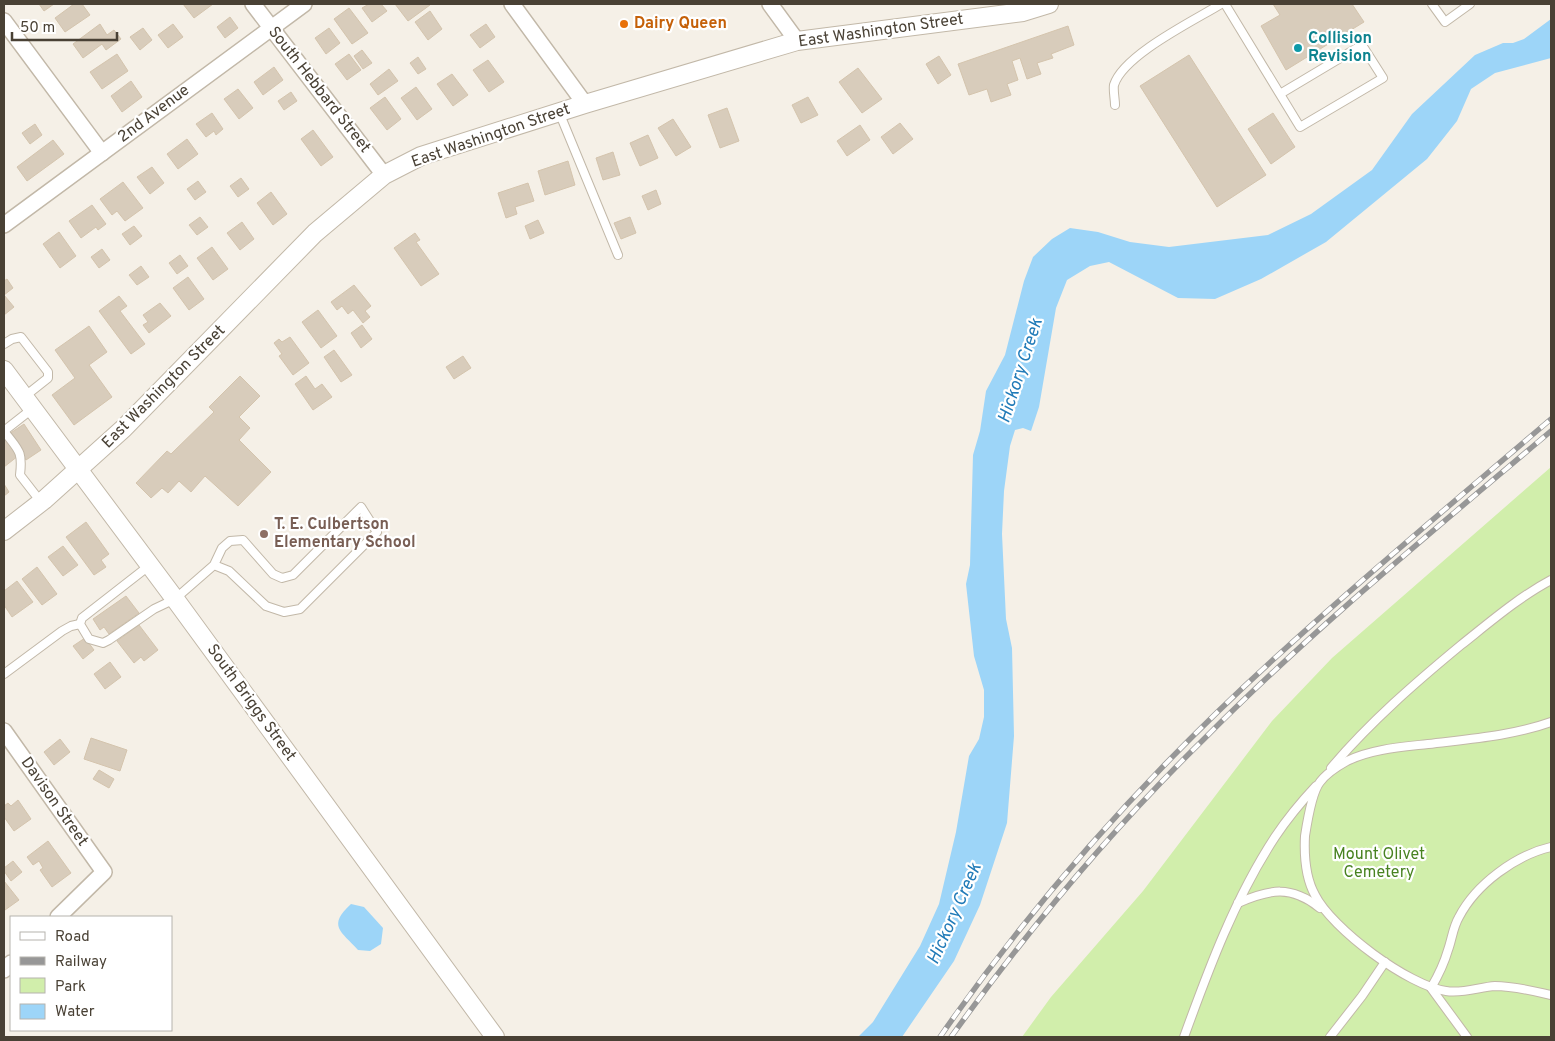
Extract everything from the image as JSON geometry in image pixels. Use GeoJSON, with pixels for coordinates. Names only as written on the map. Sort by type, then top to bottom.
{"type":"FeatureCollection","features":[{"type":"Feature","properties":{"kind":"street","name":"South Hebbard Street"},"geometry":{"type":"LineString","coordinates":[[253,4],[384,175]]}},
{"type":"Feature","properties":{"kind":"street","name":"2nd Avenue"},"geometry":{"type":"LineString","coordinates":[[4,225],[304,4]]}},
{"type":"Feature","properties":{"kind":"street"},"geometry":{"type":"LineString","coordinates":[[512,4],[585,104]]}},
{"type":"Feature","properties":{"kind":"street"},"geometry":{"type":"LineString","coordinates":[[770,4],[797,41]]}},
{"type":"Feature","properties":{"kind":"street","name":"East Washington Street"},"geometry":{"type":"LineString","coordinates":[[4,531],[78,471],[144,408],[315,233],[384,175],[421,156],[585,104],[797,41],[1023,12],[1049,4]]}},
{"type":"Feature","properties":{"kind":"street"},"geometry":{"type":"LineString","coordinates":[[4,20],[102,153]]}},
{"type":"Feature","properties":{"kind":"street","name":"South Briggs Street"},"geometry":{"type":"LineString","coordinates":[[16,389],[150,565],[495,1037]]}},
{"type":"Feature","properties":{"kind":"street","name":"Davison Street"},"geometry":{"type":"LineString","coordinates":[[4,731],[104,872],[59,916]]}},
{"type":"Feature","properties":{"kind":"lane"},"geometry":{"type":"LineString","coordinates":[[1115,105],[1114,85],[1128,64],[1145,50],[1221,4]]}},
{"type":"Feature","properties":{"kind":"lane"},"geometry":{"type":"LineString","coordinates":[[1225,4],[1300,127],[1383,78],[1362,46],[1280,94]]}},
{"type":"Feature","properties":{"kind":"lane"},"geometry":{"type":"LineString","coordinates":[[1432,4],[1445,22],[1470,4]]}},
{"type":"Feature","properties":{"kind":"lane"},"geometry":{"type":"LineString","coordinates":[[560,112],[618,255]]}},
{"type":"Feature","properties":{"kind":"lane"},"geometry":{"type":"LineString","coordinates":[[4,344],[21,336],[48,372],[48,378],[16,389],[4,431],[20,454],[22,460],[20,475],[41,502]]}},
{"type":"Feature","properties":{"kind":"lane"},"geometry":{"type":"LineString","coordinates":[[150,565],[82,618],[80,624],[89,639],[103,643],[154,609],[175,599],[214,565],[222,548],[230,540],[242,540],[273,574],[282,578],[293,575],[361,507],[377,532],[300,609],[284,612],[266,606],[229,571],[214,565]]}},
{"type":"Feature","properties":{"kind":"lane"},"geometry":{"type":"LineString","coordinates":[[1184,1037],[1238,903],[1276,835],[1296,809],[1349,747],[1409,689],[1487,624],[1551,580]]}},
{"type":"Feature","properties":{"kind":"lane"},"geometry":{"type":"LineString","coordinates":[[4,674],[62,631],[80,624]]}},
{"type":"Feature","properties":{"kind":"lane"},"geometry":{"type":"LineString","coordinates":[[1326,912],[1314,895],[1304,857],[1310,808],[1320,782],[1348,761],[1381,750],[1475,738],[1551,722]]}},
{"type":"Feature","properties":{"kind":"lane"},"geometry":{"type":"LineString","coordinates":[[1431,988],[1444,965],[1459,916],[1471,899],[1488,881],[1520,857],[1551,846]]}},
{"type":"Feature","properties":{"kind":"lane"},"geometry":{"type":"LineString","coordinates":[[1238,903],[1259,894],[1289,892],[1312,901],[1349,934],[1385,962],[1431,988],[1449,992],[1496,986],[1514,987],[1551,995]]}},
{"type":"Feature","properties":{"kind":"lane"},"geometry":{"type":"LineString","coordinates":[[1330,1037],[1362,996],[1385,962]]}},
{"type":"Feature","properties":{"kind":"lane"},"geometry":{"type":"LineString","coordinates":[[1431,988],[1467,1037]]}},
{"type":"Feature","properties":{"kind":"green space","name":"Mount Olivet Cemetery"},"geometry":{"type":"Polygon","coordinates":[[[1551,467],[1551,1037],[1022,1037],[1051,997],[1143,891],[1272,721],[1332,658],[1551,467]]]}},
{"type":"Feature","properties":{"kind":"water","name":"Hickory Creek"},"geometry":{"type":"Polygon","coordinates":[[[1551,19],[1551,58],[1495,73],[1471,89],[1457,121],[1427,159],[1326,242],[1261,279],[1215,299],[1178,298],[1109,262],[1090,266],[1067,280],[1056,308],[1039,407],[1031,431],[1023,428],[1015,430],[1010,446],[1004,491],[1002,534],[1006,619],[1012,648],[1014,736],[1007,823],[980,905],[954,961],[902,1037],[858,1037],[873,1022],[920,946],[939,904],[956,832],[969,756],[979,739],[984,717],[984,690],[974,656],[966,584],[970,565],[973,455],[980,431],[986,391],[1005,355],[1024,281],[1033,257],[1052,239],[1070,228],[1098,232],[1130,242],[1169,247],[1268,235],[1311,214],[1372,170],[1412,114],[1475,55],[1503,43],[1513,43],[1524,39],[1551,19]]]}},
{"type":"Feature","properties":{"kind":"water"},"geometry":{"type":"Polygon","coordinates":[[[351,904],[364,907],[383,928],[381,944],[370,951],[358,950],[339,928],[340,918],[351,904]]]}},
{"type":"Feature","properties":{"kind":"building"},"geometry":{"type":"Polygon","coordinates":[[[39,4],[54,4],[44,11],[39,4]]]}},
{"type":"Feature","properties":{"kind":"building"},"geometry":{"type":"Polygon","coordinates":[[[74,4],[82,4],[90,15],[65,32],[55,18],[74,4]]]}},
{"type":"Feature","properties":{"kind":"building"},"geometry":{"type":"Polygon","coordinates":[[[183,4],[213,4],[194,18],[183,4]]]}},
{"type":"Feature","properties":{"kind":"building"},"geometry":{"type":"Polygon","coordinates":[[[369,4],[381,4],[387,11],[372,22],[362,8],[369,4]]]}},
{"type":"Feature","properties":{"kind":"building"},"geometry":{"type":"Polygon","coordinates":[[[395,4],[430,4],[430,5],[408,21],[395,4]]]}},
{"type":"Feature","properties":{"kind":"building","name":"Collision Revision"},"geometry":{"type":"Polygon","coordinates":[[[1273,4],[1352,4],[1364,22],[1286,70],[1261,26],[1280,15],[1273,4]]]}},
{"type":"Feature","properties":{"kind":"building"},"geometry":{"type":"Polygon","coordinates":[[[349,8],[368,33],[352,44],[334,19],[349,8]]]}},
{"type":"Feature","properties":{"kind":"building"},"geometry":{"type":"Polygon","coordinates":[[[430,11],[442,29],[428,40],[415,22],[430,11]]]}},
{"type":"Feature","properties":{"kind":"building"},"geometry":{"type":"Polygon","coordinates":[[[230,17],[238,28],[225,38],[217,27],[230,17]]]}},
{"type":"Feature","properties":{"kind":"building"},"geometry":{"type":"Polygon","coordinates":[[[100,24],[107,35],[114,30],[121,39],[106,50],[102,44],[83,58],[73,44],[100,24]]]}},
{"type":"Feature","properties":{"kind":"building"},"geometry":{"type":"Polygon","coordinates":[[[173,24],[183,37],[168,48],[158,35],[173,24]]]}},
{"type":"Feature","properties":{"kind":"building"},"geometry":{"type":"Polygon","coordinates":[[[486,24],[495,37],[480,48],[470,35],[486,24]]]}},
{"type":"Feature","properties":{"kind":"building"},"geometry":{"type":"Polygon","coordinates":[[[1068,26],[1074,45],[1051,54],[1053,58],[1037,63],[1041,74],[1027,79],[1020,58],[1012,61],[1018,80],[1007,84],[1011,95],[991,102],[987,89],[969,95],[958,64],[1068,26]]]}},
{"type":"Feature","properties":{"kind":"building"},"geometry":{"type":"Polygon","coordinates":[[[143,28],[152,40],[140,50],[130,37],[143,28]]]}},
{"type":"Feature","properties":{"kind":"building"},"geometry":{"type":"Polygon","coordinates":[[[329,28],[340,43],[326,54],[315,38],[329,28]]]}},
{"type":"Feature","properties":{"kind":"building"},"geometry":{"type":"Polygon","coordinates":[[[362,50],[372,63],[363,69],[354,56],[362,50]]]}},
{"type":"Feature","properties":{"kind":"building"},"geometry":{"type":"Polygon","coordinates":[[[117,54],[128,71],[102,89],[90,72],[117,54]]]}},
{"type":"Feature","properties":{"kind":"building"},"geometry":{"type":"Polygon","coordinates":[[[349,54],[361,70],[347,80],[335,64],[349,54]]]}},
{"type":"Feature","properties":{"kind":"building"},"geometry":{"type":"Polygon","coordinates":[[[1189,55],[1266,175],[1217,207],[1140,86],[1189,55]]]}},
{"type":"Feature","properties":{"kind":"building"},"geometry":{"type":"Polygon","coordinates":[[[939,56],[951,75],[938,84],[926,64],[939,56]]]}},
{"type":"Feature","properties":{"kind":"building"},"geometry":{"type":"Polygon","coordinates":[[[418,57],[426,69],[418,74],[410,63],[418,57]]]}},
{"type":"Feature","properties":{"kind":"building"},"geometry":{"type":"Polygon","coordinates":[[[488,60],[504,82],[489,92],[473,70],[488,60]]]}},
{"type":"Feature","properties":{"kind":"building"},"geometry":{"type":"Polygon","coordinates":[[[274,67],[283,80],[263,95],[254,82],[274,67]]]}},
{"type":"Feature","properties":{"kind":"building"},"geometry":{"type":"Polygon","coordinates":[[[858,68],[882,99],[862,113],[839,82],[858,68]]]}},
{"type":"Feature","properties":{"kind":"building"},"geometry":{"type":"Polygon","coordinates":[[[389,69],[398,81],[378,95],[370,84],[389,69]]]}},
{"type":"Feature","properties":{"kind":"building"},"geometry":{"type":"Polygon","coordinates":[[[452,74],[468,95],[453,106],[437,84],[452,74]]]}},
{"type":"Feature","properties":{"kind":"building"},"geometry":{"type":"Polygon","coordinates":[[[131,81],[142,97],[122,112],[111,96],[131,81]]]}},
{"type":"Feature","properties":{"kind":"building"},"geometry":{"type":"Polygon","coordinates":[[[416,87],[432,109],[417,120],[401,98],[416,87]]]}},
{"type":"Feature","properties":{"kind":"building"},"geometry":{"type":"Polygon","coordinates":[[[238,89],[253,108],[239,119],[224,99],[238,89]]]}},
{"type":"Feature","properties":{"kind":"building"},"geometry":{"type":"Polygon","coordinates":[[[291,92],[297,101],[284,110],[278,101],[291,92]]]}},
{"type":"Feature","properties":{"kind":"building"},"geometry":{"type":"Polygon","coordinates":[[[385,97],[401,119],[387,130],[370,108],[385,97]]]}},
{"type":"Feature","properties":{"kind":"building"},"geometry":{"type":"Polygon","coordinates":[[[808,97],[818,115],[801,123],[792,105],[808,97]]]}},
{"type":"Feature","properties":{"kind":"building"},"geometry":{"type":"Polygon","coordinates":[[[727,108],[739,141],[720,148],[708,115],[727,108]]]}},
{"type":"Feature","properties":{"kind":"building"},"geometry":{"type":"Polygon","coordinates":[[[212,113],[223,129],[216,135],[214,131],[206,137],[196,124],[212,113]]]}},
{"type":"Feature","properties":{"kind":"building"},"geometry":{"type":"Polygon","coordinates":[[[1273,113],[1295,147],[1271,164],[1248,129],[1273,113]]]}},
{"type":"Feature","properties":{"kind":"building"},"geometry":{"type":"Polygon","coordinates":[[[673,119],[691,147],[676,156],[658,128],[673,119]]]}},
{"type":"Feature","properties":{"kind":"building"},"geometry":{"type":"Polygon","coordinates":[[[900,123],[913,139],[893,154],[881,137],[900,123]]]}},
{"type":"Feature","properties":{"kind":"building"},"geometry":{"type":"Polygon","coordinates":[[[35,124],[42,135],[30,144],[22,133],[35,124]]]}},
{"type":"Feature","properties":{"kind":"building"},"geometry":{"type":"Polygon","coordinates":[[[860,125],[870,140],[847,156],[837,141],[860,125]]]}},
{"type":"Feature","properties":{"kind":"building"},"geometry":{"type":"Polygon","coordinates":[[[313,130],[333,157],[321,166],[301,139],[313,130]]]}},
{"type":"Feature","properties":{"kind":"building"},"geometry":{"type":"Polygon","coordinates":[[[648,135],[658,158],[640,166],[630,143],[648,135]]]}},
{"type":"Feature","properties":{"kind":"building"},"geometry":{"type":"Polygon","coordinates":[[[187,139],[198,154],[178,169],[167,154],[187,139]]]}},
{"type":"Feature","properties":{"kind":"building"},"geometry":{"type":"Polygon","coordinates":[[[53,140],[64,154],[27,181],[17,167],[53,140]]]}},
{"type":"Feature","properties":{"kind":"building"},"geometry":{"type":"Polygon","coordinates":[[[613,152],[620,175],[603,180],[596,158],[613,152]]]}},
{"type":"Feature","properties":{"kind":"building"},"geometry":{"type":"Polygon","coordinates":[[[568,161],[575,185],[545,195],[538,171],[568,161]]]}},
{"type":"Feature","properties":{"kind":"building"},"geometry":{"type":"Polygon","coordinates":[[[152,167],[164,183],[150,194],[137,177],[152,167]]]}},
{"type":"Feature","properties":{"kind":"building"},"geometry":{"type":"Polygon","coordinates":[[[241,178],[249,189],[238,197],[230,186],[241,178]]]}},
{"type":"Feature","properties":{"kind":"building"},"geometry":{"type":"Polygon","coordinates":[[[198,181],[206,192],[195,200],[187,189],[198,181]]]}},
{"type":"Feature","properties":{"kind":"building"},"geometry":{"type":"Polygon","coordinates":[[[123,182],[143,208],[125,221],[117,211],[112,215],[100,199],[123,182]]]}},
{"type":"Feature","properties":{"kind":"building"},"geometry":{"type":"Polygon","coordinates":[[[528,183],[534,201],[515,207],[517,214],[506,218],[498,193],[528,183]]]}},
{"type":"Feature","properties":{"kind":"building"},"geometry":{"type":"Polygon","coordinates":[[[656,190],[661,204],[648,210],[642,196],[656,190]]]}},
{"type":"Feature","properties":{"kind":"building"},"geometry":{"type":"Polygon","coordinates":[[[271,192],[287,214],[273,225],[257,203],[271,192]]]}},
{"type":"Feature","properties":{"kind":"building"},"geometry":{"type":"Polygon","coordinates":[[[92,205],[106,224],[98,230],[96,227],[81,238],[69,221],[92,205]]]}},
{"type":"Feature","properties":{"kind":"building"},"geometry":{"type":"Polygon","coordinates":[[[200,217],[208,227],[197,235],[189,225],[200,217]]]}},
{"type":"Feature","properties":{"kind":"building"},"geometry":{"type":"Polygon","coordinates":[[[630,217],[636,233],[621,239],[614,223],[630,217]]]}},
{"type":"Feature","properties":{"kind":"building"},"geometry":{"type":"Polygon","coordinates":[[[538,220],[544,233],[530,239],[525,226],[538,220]]]}},
{"type":"Feature","properties":{"kind":"building"},"geometry":{"type":"Polygon","coordinates":[[[242,222],[254,239],[240,250],[227,233],[242,222]]]}},
{"type":"Feature","properties":{"kind":"building"},"geometry":{"type":"Polygon","coordinates":[[[134,226],[142,236],[130,245],[122,234],[134,226]]]}},
{"type":"Feature","properties":{"kind":"building"},"geometry":{"type":"Polygon","coordinates":[[[59,232],[76,256],[60,268],[43,244],[59,232]]]}},
{"type":"Feature","properties":{"kind":"building"},"geometry":{"type":"Polygon","coordinates":[[[415,233],[420,240],[416,242],[439,274],[421,286],[394,248],[415,233]]]}},
{"type":"Feature","properties":{"kind":"building"},"geometry":{"type":"Polygon","coordinates":[[[212,247],[228,269],[213,280],[197,258],[212,247]]]}},
{"type":"Feature","properties":{"kind":"building"},"geometry":{"type":"Polygon","coordinates":[[[102,249],[110,260],[99,268],[91,257],[102,249]]]}},
{"type":"Feature","properties":{"kind":"building"},"geometry":{"type":"Polygon","coordinates":[[[180,255],[188,266],[177,274],[169,263],[180,255]]]}},
{"type":"Feature","properties":{"kind":"building"},"geometry":{"type":"Polygon","coordinates":[[[141,266],[149,277],[137,285],[129,275],[141,266]]]}},
{"type":"Feature","properties":{"kind":"building"},"geometry":{"type":"Polygon","coordinates":[[[188,277],[204,299],[189,310],[173,288],[188,277]]]}},
{"type":"Feature","properties":{"kind":"building"},"geometry":{"type":"Polygon","coordinates":[[[7,279],[13,288],[4,295],[4,281],[7,279]]]}},
{"type":"Feature","properties":{"kind":"building"},"geometry":{"type":"Polygon","coordinates":[[[354,285],[371,306],[365,311],[370,317],[363,323],[353,310],[348,314],[342,306],[337,310],[331,302],[354,285]]]}},
{"type":"Feature","properties":{"kind":"building"},"geometry":{"type":"Polygon","coordinates":[[[4,295],[14,307],[4,315],[4,295]]]}},
{"type":"Feature","properties":{"kind":"building"},"geometry":{"type":"Polygon","coordinates":[[[119,296],[127,306],[120,311],[145,344],[131,354],[99,311],[119,296]]]}},
{"type":"Feature","properties":{"kind":"building"},"geometry":{"type":"Polygon","coordinates":[[[160,303],[171,316],[149,333],[143,325],[148,322],[143,315],[160,303]]]}},
{"type":"Feature","properties":{"kind":"building"},"geometry":{"type":"Polygon","coordinates":[[[318,310],[337,336],[321,348],[302,322],[318,310]]]}},
{"type":"Feature","properties":{"kind":"building"},"geometry":{"type":"Polygon","coordinates":[[[362,325],[372,339],[361,348],[351,333],[362,325]]]}},
{"type":"Feature","properties":{"kind":"building"},"geometry":{"type":"Polygon","coordinates":[[[89,326],[107,352],[89,365],[112,397],[74,425],[52,395],[75,378],[55,350],[89,326]]]}},
{"type":"Feature","properties":{"kind":"building"},"geometry":{"type":"Polygon","coordinates":[[[290,337],[309,363],[293,375],[279,356],[282,354],[274,343],[279,339],[282,342],[290,337]]]}},
{"type":"Feature","properties":{"kind":"building"},"geometry":{"type":"Polygon","coordinates":[[[334,350],[352,375],[341,382],[324,357],[334,350]]]}},
{"type":"Feature","properties":{"kind":"building"},"geometry":{"type":"Polygon","coordinates":[[[463,356],[471,368],[454,379],[446,367],[463,356]]]}},
{"type":"Feature","properties":{"kind":"building","name":"T. E. Culbertson Elementary School"},"geometry":{"type":"Polygon","coordinates":[[[240,376],[260,396],[239,417],[250,428],[239,440],[271,472],[238,506],[205,476],[191,492],[179,481],[168,493],[162,488],[151,498],[136,483],[167,451],[171,454],[214,412],[209,407],[240,376]]]}},
{"type":"Feature","properties":{"kind":"building"},"geometry":{"type":"Polygon","coordinates":[[[306,376],[315,389],[322,384],[332,397],[313,410],[295,384],[306,376]]]}},
{"type":"Feature","properties":{"kind":"building"},"geometry":{"type":"Polygon","coordinates":[[[24,424],[41,450],[26,460],[9,434],[24,424]]]}},
{"type":"Feature","properties":{"kind":"building"},"geometry":{"type":"Polygon","coordinates":[[[4,437],[18,456],[4,467],[4,437]]]}},
{"type":"Feature","properties":{"kind":"building"},"geometry":{"type":"Polygon","coordinates":[[[4,484],[9,492],[4,496],[4,484]]]}},
{"type":"Feature","properties":{"kind":"building"},"geometry":{"type":"Polygon","coordinates":[[[86,522],[109,554],[101,560],[106,567],[94,575],[66,537],[86,522]]]}},
{"type":"Feature","properties":{"kind":"building"},"geometry":{"type":"Polygon","coordinates":[[[63,546],[78,565],[63,576],[48,557],[63,546]]]}},
{"type":"Feature","properties":{"kind":"building"},"geometry":{"type":"Polygon","coordinates":[[[37,567],[57,594],[42,605],[22,579],[37,567]]]}},
{"type":"Feature","properties":{"kind":"building"},"geometry":{"type":"Polygon","coordinates":[[[17,581],[33,602],[12,617],[4,605],[4,591],[17,581]]]}},
{"type":"Feature","properties":{"kind":"building"},"geometry":{"type":"Polygon","coordinates":[[[126,596],[139,613],[109,634],[104,627],[100,630],[93,619],[126,596]]]}},
{"type":"Feature","properties":{"kind":"building"},"geometry":{"type":"Polygon","coordinates":[[[139,625],[158,650],[144,661],[141,657],[134,663],[117,641],[139,625]]]}},
{"type":"Feature","properties":{"kind":"building"},"geometry":{"type":"Polygon","coordinates":[[[85,638],[94,650],[83,659],[73,646],[85,638]]]}},
{"type":"Feature","properties":{"kind":"building"},"geometry":{"type":"Polygon","coordinates":[[[110,662],[121,677],[105,689],[94,674],[110,662]]]}},
{"type":"Feature","properties":{"kind":"building"},"geometry":{"type":"Polygon","coordinates":[[[91,738],[127,750],[120,771],[84,759],[91,738]]]}},
{"type":"Feature","properties":{"kind":"building"},"geometry":{"type":"Polygon","coordinates":[[[60,739],[70,752],[54,765],[44,752],[60,739]]]}},
{"type":"Feature","properties":{"kind":"building"},"geometry":{"type":"Polygon","coordinates":[[[99,770],[114,779],[109,788],[93,779],[99,770]]]}},
{"type":"Feature","properties":{"kind":"building"},"geometry":{"type":"Polygon","coordinates":[[[18,800],[31,819],[14,831],[4,817],[4,806],[8,803],[11,806],[18,800]]]}},
{"type":"Feature","properties":{"kind":"building"},"geometry":{"type":"Polygon","coordinates":[[[48,841],[71,873],[52,887],[40,870],[43,868],[39,861],[33,865],[27,857],[48,841]]]}},
{"type":"Feature","properties":{"kind":"building"},"geometry":{"type":"Polygon","coordinates":[[[13,861],[22,872],[11,881],[4,868],[13,861]]]}},
{"type":"Feature","properties":{"kind":"building"},"geometry":{"type":"Polygon","coordinates":[[[4,881],[19,900],[5,910],[4,908],[4,881]]]}},
{"type":"Feature","properties":{"kind":"railway"},"geometry":{"type":"LineString","coordinates":[[940,1037],[1017,933],[1059,882],[1101,833],[1191,738],[1318,619],[1551,419]]}},
{"type":"Feature","properties":{"kind":"railway"},"geometry":{"type":"LineString","coordinates":[[951,1037],[1040,920],[1103,845],[1245,698],[1418,543],[1551,431]]}},
{"type":"Feature","properties":{"kind":"place","name":"Dairy Queen"},"geometry":{"type":"Point","coordinates":[624,24]}},
{"type":"Feature","properties":{"kind":"place","name":"Collision Revision"},"geometry":{"type":"Point","coordinates":[1298,48]}},
{"type":"Feature","properties":{"kind":"place","name":"T. E. Culbertson Elementary School"},"geometry":{"type":"Point","coordinates":[264,534]}}]}
